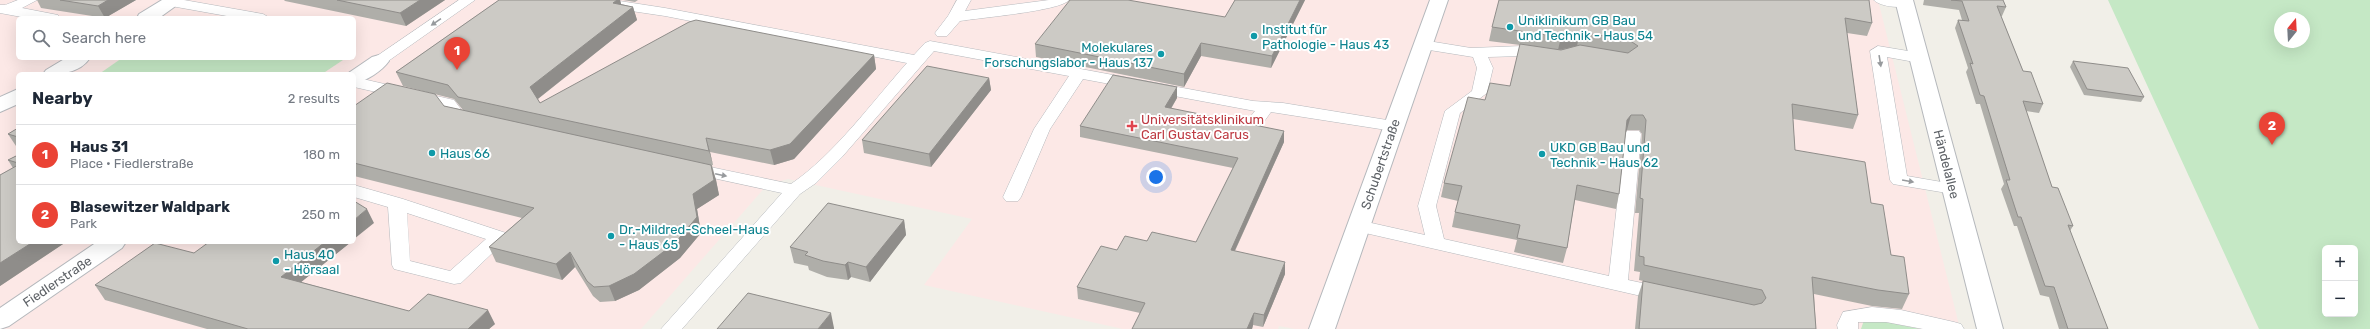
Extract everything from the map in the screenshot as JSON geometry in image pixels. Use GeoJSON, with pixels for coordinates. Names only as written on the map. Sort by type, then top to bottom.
{"type":"FeatureCollection","features":[{"type":"Feature","properties":{"kind":"street","name":"Schubertstraße"},"geometry":{"type":"LineString","coordinates":[[1322,329],[1439,0]]}},
{"type":"Feature","properties":{"kind":"street"},"geometry":{"type":"LineString","coordinates":[[149,16],[173,1]]}},
{"type":"Feature","properties":{"kind":"street","name":"Händelallee"},"geometry":{"type":"LineString","coordinates":[[1904,2],[1920,58],[1990,329]]}},
{"type":"Feature","properties":{"kind":"street"},"geometry":{"type":"LineString","coordinates":[[56,72],[77,60]]}},
{"type":"Feature","properties":{"kind":"street"},"geometry":{"type":"LineString","coordinates":[[356,77],[379,61]]}},
{"type":"Feature","properties":{"kind":"street"},"geometry":{"type":"LineString","coordinates":[[0,106],[16,96]]}},
{"type":"Feature","properties":{"kind":"street","name":"Fiedlerstraße"},"geometry":{"type":"LineString","coordinates":[[0,320],[111,244]]}},
{"type":"Feature","properties":{"kind":"lane"},"geometry":{"type":"LineString","coordinates":[[3,9],[30,0]]}},
{"type":"Feature","properties":{"kind":"lane"},"geometry":{"type":"LineString","coordinates":[[379,61],[468,0]]}},
{"type":"Feature","properties":{"kind":"lane"},"geometry":{"type":"LineString","coordinates":[[584,0],[665,12],[918,60]]}},
{"type":"Feature","properties":{"kind":"lane"},"geometry":{"type":"LineString","coordinates":[[665,12],[680,0]]}},
{"type":"Feature","properties":{"kind":"lane"},"geometry":{"type":"LineString","coordinates":[[942,33],[955,17],[964,0]]}},
{"type":"Feature","properties":{"kind":"lane"},"geometry":{"type":"LineString","coordinates":[[1002,0],[1035,6]]}},
{"type":"Feature","properties":{"kind":"lane"},"geometry":{"type":"LineString","coordinates":[[955,17],[1052,4],[1062,0]]}},
{"type":"Feature","properties":{"kind":"lane"},"geometry":{"type":"LineString","coordinates":[[1881,0],[1904,2]]}},
{"type":"Feature","properties":{"kind":"lane"},"geometry":{"type":"LineString","coordinates":[[173,1],[252,16]]}},
{"type":"Feature","properties":{"kind":"lane"},"geometry":{"type":"LineString","coordinates":[[3,9],[42,16]]}},
{"type":"Feature","properties":{"kind":"lane"},"geometry":{"type":"LineString","coordinates":[[1422,45],[1479,53],[1522,51],[1558,58]]}},
{"type":"Feature","properties":{"kind":"lane"},"geometry":{"type":"LineString","coordinates":[[671,329],[794,190],[810,179],[836,153],[930,46],[1253,106],[1268,106],[1342,116],[1393,126]]}},
{"type":"Feature","properties":{"kind":"lane"},"geometry":{"type":"LineString","coordinates":[[1920,58],[1878,51],[1899,180],[1953,189]]}},
{"type":"Feature","properties":{"kind":"lane"},"geometry":{"type":"LineString","coordinates":[[1436,244],[1427,206],[1453,111],[1478,93],[1485,68],[1479,53]]}},
{"type":"Feature","properties":{"kind":"lane"},"geometry":{"type":"LineString","coordinates":[[1012,197],[1042,129],[1079,73]]}},
{"type":"Feature","properties":{"kind":"lane"},"geometry":{"type":"LineString","coordinates":[[356,82],[448,103],[456,116],[487,122]]}},
{"type":"Feature","properties":{"kind":"lane"},"geometry":{"type":"LineString","coordinates":[[1250,127],[1268,106]]}},
{"type":"Feature","properties":{"kind":"lane"},"geometry":{"type":"LineString","coordinates":[[1618,284],[1633,134]]}},
{"type":"Feature","properties":{"kind":"lane"},"geometry":{"type":"LineString","coordinates":[[676,165],[794,190]]}},
{"type":"Feature","properties":{"kind":"lane"},"geometry":{"type":"LineString","coordinates":[[356,192],[396,203],[447,222],[500,237],[454,278],[401,265],[396,203]]}},
{"type":"Feature","properties":{"kind":"lane"},"geometry":{"type":"LineString","coordinates":[[1358,226],[1680,298]]}},
{"type":"Feature","properties":{"kind":"lane"},"geometry":{"type":"LineString","coordinates":[[1848,329],[1847,325],[1850,317],[1858,313],[1873,313],[1954,329]]}},
{"type":"Feature","properties":{"kind":"shaded area","name":"Universitätsklinikum Carl Gustav Carus"},"geometry":{"type":"Polygon","coordinates":[[[0,0],[1878,0],[1960,329],[1295,329],[1279,326],[1278,329],[1123,329],[924,285],[972,219],[788,179],[767,185],[641,329],[0,329],[0,0]]]}},
{"type":"Feature","properties":{"kind":"green space"},"geometry":{"type":"Polygon","coordinates":[[[2108,0],[2370,0],[2370,329],[2259,329],[2108,0]]]}},
{"type":"Feature","properties":{"kind":"green space"},"geometry":{"type":"Polygon","coordinates":[[[119,60],[343,60],[325,72],[102,72],[119,60]]]}},
{"type":"Feature","properties":{"kind":"green space"},"geometry":{"type":"Polygon","coordinates":[[[1864,320],[1877,320],[1920,329],[1861,329],[1864,320]]]}},
{"type":"Feature","properties":{"kind":"building"},"geometry":{"type":"Polygon","coordinates":[[[60,0],[108,0],[98,6],[60,0]]]}},
{"type":"Feature","properties":{"kind":"building"},"geometry":{"type":"Polygon","coordinates":[[[337,0],[420,0],[400,13],[337,0]]]}},
{"type":"Feature","properties":{"kind":"building"},"geometry":{"type":"Polygon","coordinates":[[[499,0],[617,0],[613,3],[633,7],[530,87],[540,103],[689,22],[696,20],[874,55],[790,144],[770,150],[706,138],[709,151],[458,97],[448,85],[396,72],[499,0]]]}},
{"type":"Feature","properties":{"kind":"building"},"geometry":{"type":"Polygon","coordinates":[[[1070,0],[1128,0],[1225,17],[1235,0],[1300,0],[1272,56],[1201,43],[1184,74],[1035,44],[1070,0]]]}},
{"type":"Feature","properties":{"kind":"building"},"geometry":{"type":"Polygon","coordinates":[[[1499,0],[1869,0],[1872,23],[1845,18],[1858,115],[1792,104],[1795,150],[1865,162],[1871,203],[1883,205],[1891,255],[1904,257],[1909,294],[1878,290],[1812,277],[1816,329],[1639,329],[1643,281],[1754,305],[1762,303],[1766,298],[1762,290],[1644,265],[1644,257],[1639,256],[1643,199],[1640,198],[1646,120],[1643,115],[1631,115],[1627,120],[1619,194],[1577,185],[1567,248],[1517,238],[1520,225],[1455,212],[1462,186],[1444,183],[1468,97],[1485,100],[1490,83],[1510,86],[1520,44],[1561,50],[1580,45],[1628,53],[1638,46],[1629,40],[1580,32],[1561,37],[1492,27],[1499,0]]]}},
{"type":"Feature","properties":{"kind":"building"},"geometry":{"type":"Polygon","coordinates":[[[1951,0],[2003,0],[2006,7],[1997,6],[2023,71],[2031,72],[2043,104],[2023,101],[2052,187],[2058,188],[2073,226],[2068,225],[2108,329],[2068,329],[2054,287],[2045,286],[2021,217],[2018,217],[2006,180],[2010,180],[1984,96],[1980,95],[1970,63],[1973,64],[1958,20],[1969,21],[1962,1],[1951,0]]]}},
{"type":"Feature","properties":{"kind":"building"},"geometry":{"type":"Polygon","coordinates":[[[2073,61],[2128,68],[2144,97],[2087,89],[2073,61]]]}},
{"type":"Feature","properties":{"kind":"building"},"geometry":{"type":"Polygon","coordinates":[[[927,66],[989,78],[929,154],[862,140],[927,66]]]}},
{"type":"Feature","properties":{"kind":"building"},"geometry":{"type":"Polygon","coordinates":[[[1113,75],[1177,87],[1165,107],[1284,131],[1231,250],[1285,262],[1264,315],[1254,313],[1247,329],[1132,329],[1145,303],[1077,287],[1101,246],[1117,250],[1125,236],[1147,241],[1152,232],[1196,242],[1238,158],[1080,126],[1113,75]]]}},
{"type":"Feature","properties":{"kind":"building"},"geometry":{"type":"Polygon","coordinates":[[[387,83],[435,94],[444,106],[711,165],[714,180],[693,194],[697,217],[675,243],[634,274],[609,286],[594,287],[587,281],[570,252],[556,264],[489,247],[534,208],[356,164],[356,105],[387,83]]]}},
{"type":"Feature","properties":{"kind":"building"},"geometry":{"type":"Polygon","coordinates":[[[16,129],[16,136],[8,134],[16,129]]]}},
{"type":"Feature","properties":{"kind":"building"},"geometry":{"type":"Polygon","coordinates":[[[16,156],[16,162],[8,160],[16,156]]]}},
{"type":"Feature","properties":{"kind":"building"},"geometry":{"type":"Polygon","coordinates":[[[16,166],[16,244],[30,244],[0,263],[0,175],[16,166]]]}},
{"type":"Feature","properties":{"kind":"building"},"geometry":{"type":"Polygon","coordinates":[[[356,202],[367,209],[356,218],[356,202]]]}},
{"type":"Feature","properties":{"kind":"building"},"geometry":{"type":"Polygon","coordinates":[[[828,203],[904,220],[866,267],[848,262],[845,265],[823,261],[805,255],[808,252],[790,247],[828,203]]]}},
{"type":"Feature","properties":{"kind":"building"},"geometry":{"type":"Polygon","coordinates":[[[154,244],[194,253],[206,244],[322,244],[281,277],[409,311],[428,294],[488,310],[468,329],[248,329],[95,285],[154,244]]]}},
{"type":"Feature","properties":{"kind":"building"},"geometry":{"type":"Polygon","coordinates":[[[748,293],[831,313],[818,329],[717,329],[748,293]]]}},
{"type":"Feature","properties":{"kind":"place","name":"Uniklinikum GB Bau und Technik - Haus 54"},"geometry":{"type":"Point","coordinates":[1510,27]}},
{"type":"Feature","properties":{"kind":"place","name":"Institut für Pathologie - Haus 43"},"geometry":{"type":"Point","coordinates":[1254,36]}},
{"type":"Feature","properties":{"kind":"place","name":"Molekulares Forschungslabor - Haus 137"},"geometry":{"type":"Point","coordinates":[1161,54]}},
{"type":"Feature","properties":{"kind":"place","name":"Haus 31"},"geometry":{"type":"Point","coordinates":[457,70]}},
{"type":"Feature","properties":{"kind":"place","name":"Universitätsklinikum Carl Gustav Carus"},"geometry":{"type":"Point","coordinates":[1132,126]}},
{"type":"Feature","properties":{"kind":"place","name":"Blasewitzer Waldpark"},"geometry":{"type":"Point","coordinates":[2272,145]}},
{"type":"Feature","properties":{"kind":"place","name":"Haus 66"},"geometry":{"type":"Point","coordinates":[432,153]}},
{"type":"Feature","properties":{"kind":"place","name":"UKD GB Bau und Technik - Haus 62"},"geometry":{"type":"Point","coordinates":[1542,154]}},
{"type":"Feature","properties":{"kind":"place","name":"Dr.-Mildred-Scheel-Haus - Haus 65"},"geometry":{"type":"Point","coordinates":[611,236]}},
{"type":"Feature","properties":{"kind":"place","name":"Haus 40 - Hörsaal"},"geometry":{"type":"Point","coordinates":[276,261]}}]}
